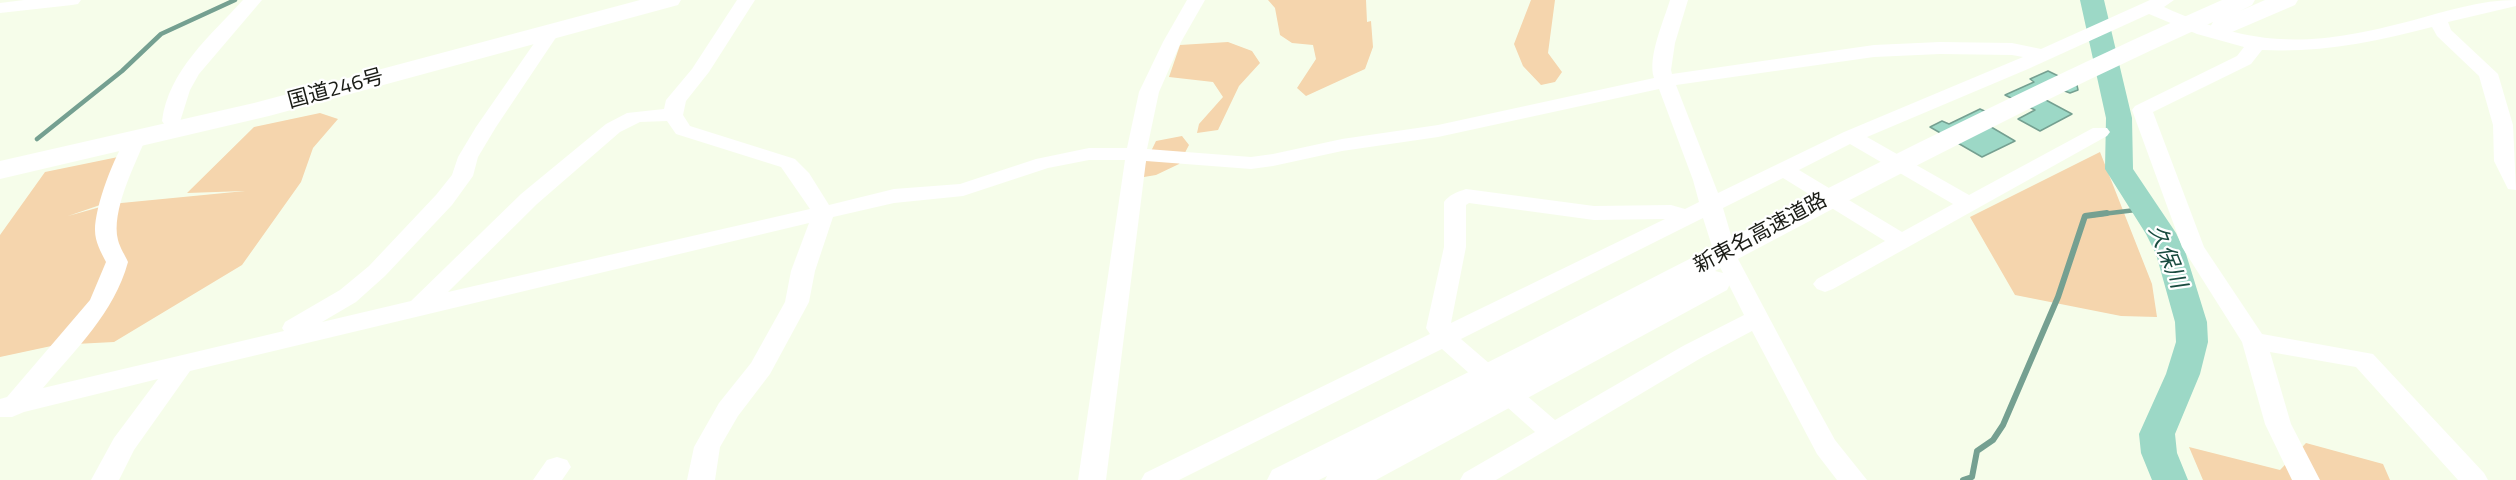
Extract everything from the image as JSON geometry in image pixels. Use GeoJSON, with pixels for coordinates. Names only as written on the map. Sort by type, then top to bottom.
{"type":"FeatureCollection","features":[{"type":"Feature","properties":{"kind":"highway","name":"国道246号"},"geometry":{"type":"LineString","coordinates":[[0,158],[172,120],[345,78],[630,0]]}},
{"type":"Feature","properties":{"kind":"highway","name":"国道246号"},"geometry":{"type":"LineString","coordinates":[[0,170],[259,110],[669,0]]}},
{"type":"Feature","properties":{"kind":"highway","name":"新東名高速道路"},"geometry":{"type":"LineString","coordinates":[[1286,480],[1875,174],[2045,90],[2243,0]]}},
{"type":"Feature","properties":{"kind":"highway","name":"新東名高速道路"},"geometry":{"type":"LineString","coordinates":[[1344,480],[1896,185],[2065,101],[2286,0]]}},
{"type":"Feature","properties":{"kind":"street"},"geometry":{"type":"LineString","coordinates":[[0,8],[72,0]]}},
{"type":"Feature","properties":{"kind":"street"},"geometry":{"type":"LineString","coordinates":[[172,120],[175,96],[184,80],[253,0]]}},
{"type":"Feature","properties":{"kind":"street"},"geometry":{"type":"LineString","coordinates":[[746,0],[699,72],[676,100],[673,115],[683,130],[788,163],[801,178],[823,213]]}},
{"type":"Feature","properties":{"kind":"street"},"geometry":{"type":"LineString","coordinates":[[1092,480],[1136,154],[1149,92],[1172,42],[1196,0]]}},
{"type":"Feature","properties":{"kind":"street"},"geometry":{"type":"LineString","coordinates":[[1679,0],[1661,70],[1712,204],[1727,259],[1826,447],[1853,480]]}},
{"type":"Feature","properties":{"kind":"street"},"geometry":{"type":"LineString","coordinates":[[1174,477],[1445,338],[1851,136],[2157,4],[2194,27],[2254,43],[2280,46],[2324,44],[2381,34],[2477,7],[2516,1]]}},
{"type":"Feature","properties":{"kind":"street"},"geometry":{"type":"LineString","coordinates":[[2437,18],[2442,32],[2488,74],[2503,125],[2504,161],[2516,184]]}},
{"type":"Feature","properties":{"kind":"street"},"geometry":{"type":"LineString","coordinates":[[263,344],[313,319],[348,297],[444,200],[462,176],[468,157],[486,127],[550,33]]}},
{"type":"Feature","properties":{"kind":"street"},"geometry":{"type":"LineString","coordinates":[[2254,43],[2253,50],[2244,60],[2142,110],[2172,197],[2193,247],[2254,341],[2278,424],[2306,480]]}},
{"type":"Feature","properties":{"kind":"street"},"geometry":{"type":"LineString","coordinates":[[5,411],[263,344],[894,196],[963,190],[1043,163],[1089,154],[1136,154],[1251,163],[1342,145],[1438,130],[1685,76],[1874,51],[1940,48],[2012,49],[2042,55]]}},
{"type":"Feature","properties":{"kind":"street"},"geometry":{"type":"LineString","coordinates":[[419,307],[529,199],[619,123],[626,118],[646,114],[673,115]]}},
{"type":"Feature","properties":{"kind":"street"},"geometry":{"type":"LineString","coordinates":[[1825,284],[2100,132]]}},
{"type":"Feature","properties":{"kind":"street"},"geometry":{"type":"LineString","coordinates":[[1851,136],[1970,204]]}},
{"type":"Feature","properties":{"kind":"street"},"geometry":{"type":"LineString","coordinates":[[5,411],[100,304],[111,282],[117,262],[106,239],[108,216],[114,192],[135,140]]}},
{"type":"Feature","properties":{"kind":"street"},"geometry":{"type":"LineString","coordinates":[[1783,169],[1902,242]]}},
{"type":"Feature","properties":{"kind":"street"},"geometry":{"type":"LineString","coordinates":[[1553,433],[1445,338],[1438,328],[1455,247],[1455,202],[1466,196],[1584,212],[1671,212],[1687,217]]}},
{"type":"Feature","properties":{"kind":"street"},"geometry":{"type":"LineString","coordinates":[[701,480],[708,447],[728,410],[761,368],[797,302],[803,271],[823,213]]}},
{"type":"Feature","properties":{"kind":"street"},"geometry":{"type":"LineString","coordinates":[[1474,480],[1692,352],[1758,318]]}},
{"type":"Feature","properties":{"kind":"street"},"geometry":{"type":"LineString","coordinates":[[2254,341],[2364,360],[2474,480]]}},
{"type":"Feature","properties":{"kind":"street"},"geometry":{"type":"LineString","coordinates":[[105,480],[123,445],[182,364]]}},
{"type":"Feature","properties":{"kind":"shaded area"},"geometry":{"type":"Polygon","coordinates":[[[1268,0],[1366,0],[1367,22],[1371,21],[1373,47],[1365,69],[1306,96],[1297,88],[1316,59],[1313,45],[1292,43],[1280,35],[1275,8],[1268,0]]]}},
{"type":"Feature","properties":{"kind":"shaded area"},"geometry":{"type":"Polygon","coordinates":[[[1531,0],[1555,0],[1548,53],[1562,72],[1555,82],[1541,85],[1523,66],[1514,44],[1531,0]]]}},
{"type":"Feature","properties":{"kind":"shaded area"},"geometry":{"type":"Polygon","coordinates":[[[1228,42],[1252,51],[1260,63],[1239,86],[1218,130],[1197,133],[1199,124],[1223,97],[1213,82],[1169,77],[1180,45],[1228,42]]]}},
{"type":"Feature","properties":{"kind":"shaded area"},"geometry":{"type":"Polygon","coordinates":[[[320,113],[338,119],[313,148],[301,182],[242,265],[114,342],[56,345],[0,357],[0,235],[45,172],[123,156],[103,204],[68,216],[111,204],[245,191],[187,193],[254,127],[320,113]]]}},
{"type":"Feature","properties":{"kind":"shaded area"},"geometry":{"type":"Polygon","coordinates":[[[1182,136],[1189,145],[1179,164],[1156,175],[1138,178],[1156,141],[1182,136]]]}},
{"type":"Feature","properties":{"kind":"shaded area"},"geometry":{"type":"Polygon","coordinates":[[[2100,152],[2152,284],[2157,317],[2121,316],[2015,295],[1970,217],[2100,152]]]}},
{"type":"Feature","properties":{"kind":"shaded area"},"geometry":{"type":"Polygon","coordinates":[[[2306,443],[2383,464],[2390,480],[2203,480],[2189,447],[2280,470],[2306,443]]]}},
{"type":"Feature","properties":{"kind":"water"},"geometry":{"type":"Polygon","coordinates":[[[2048,71],[2077,85],[2078,90],[2070,93],[2062,90],[2044,99],[2072,114],[2040,131],[2018,119],[2035,110],[2005,95],[2034,82],[2030,79],[2048,71]]]}},
{"type":"Feature","properties":{"kind":"water"},"geometry":{"type":"Polygon","coordinates":[[[1980,109],[1998,117],[1986,124],[2015,141],[1982,157],[1930,127],[1942,121],[1949,124],[1980,109]]]}},
{"type":"Feature","properties":{"kind":"waterway"},"geometry":{"type":"LineString","coordinates":[[37,139],[122,71],[161,34],[235,0]]}},
{"type":"Feature","properties":{"kind":"waterway","name":"久保川"},"geometry":{"type":"LineString","coordinates":[[2092,0],[2119,118],[2119,169],[2161,233],[2171,254],[2191,322],[2192,342],[2183,374],[2157,434],[2159,453],[2170,480]]}},
{"type":"Feature","properties":{"kind":"waterway"},"geometry":{"type":"LineString","coordinates":[[2094,215],[2144,209]]}},
{"type":"Feature","properties":{"kind":"waterway"},"geometry":{"type":"LineString","coordinates":[[1963,480],[1972,477],[1977,451],[1993,440],[2003,425],[2058,297],[2085,216],[2107,213]]}}]}
